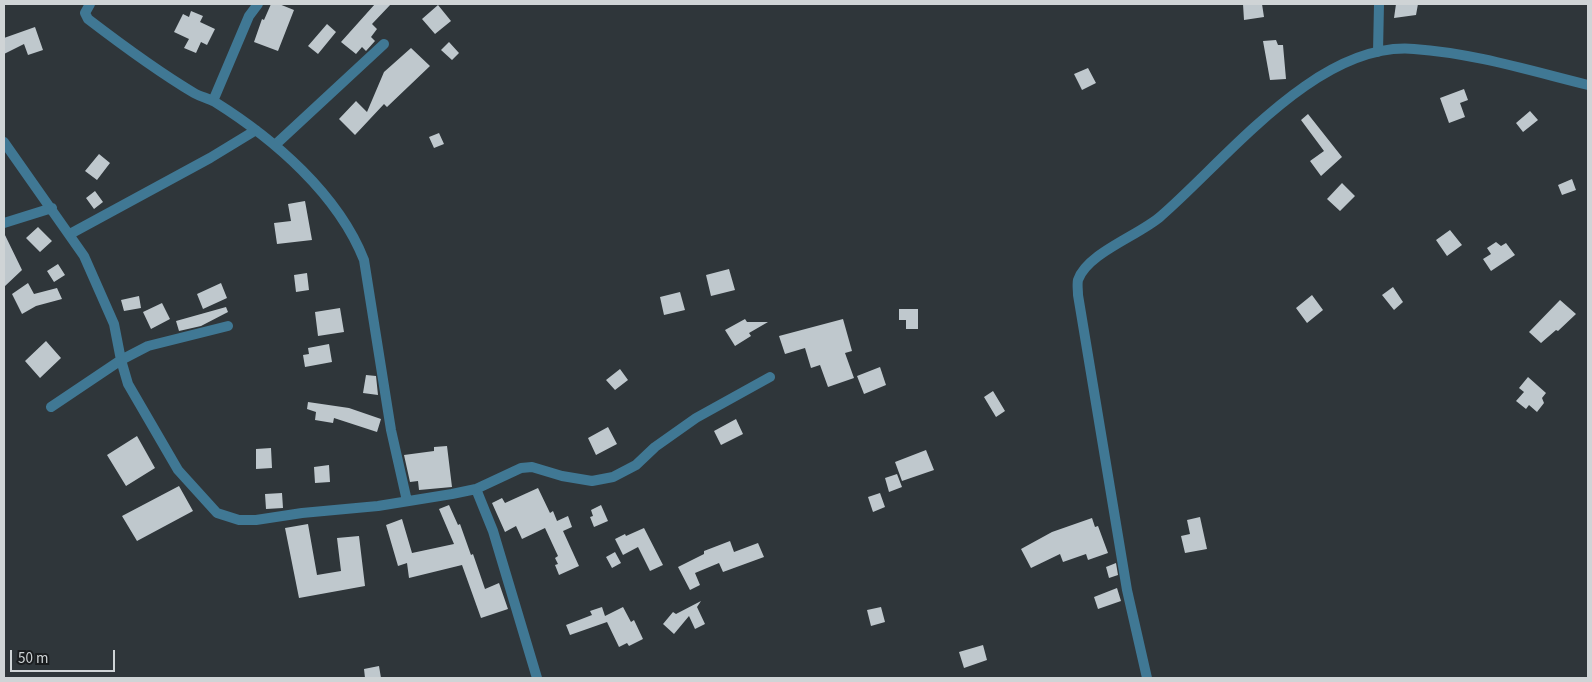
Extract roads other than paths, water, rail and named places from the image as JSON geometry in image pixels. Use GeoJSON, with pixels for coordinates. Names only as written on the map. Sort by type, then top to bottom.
{"type":"FeatureCollection","features":[{"type":"Feature","properties":{"kind":"street"},"geometry":{"type":"LineString","coordinates":[[90,4],[85,14],[88,20],[137,56],[196,95],[212,101],[256,130],[275,145],[337,209],[356,239],[364,260],[391,430],[407,501]]}},
{"type":"Feature","properties":{"kind":"street"},"geometry":{"type":"LineString","coordinates":[[212,101],[249,16],[258,4]]}},
{"type":"Feature","properties":{"kind":"street"},"geometry":{"type":"LineString","coordinates":[[1378,4],[1378,52]]}},
{"type":"Feature","properties":{"kind":"street"},"geometry":{"type":"LineString","coordinates":[[275,145],[384,44]]}},
{"type":"Feature","properties":{"kind":"street"},"geometry":{"type":"LineString","coordinates":[[1147,678],[1124,572],[1078,295],[1077,281],[1083,270],[1097,258],[1139,234],[1161,217],[1248,132],[1289,98],[1355,58],[1378,52],[1412,48],[1496,62],[1588,85]]}},
{"type":"Feature","properties":{"kind":"street"},"geometry":{"type":"LineString","coordinates":[[70,234],[210,158],[256,130]]}},
{"type":"Feature","properties":{"kind":"street"},"geometry":{"type":"LineString","coordinates":[[4,142],[84,256],[114,324],[120,360],[128,384],[178,470],[210,507],[223,516],[239,520],[256,520],[407,501],[476,489],[521,468],[532,467],[562,476],[592,481],[613,477],[636,464],[660,443],[696,418],[770,377]]}},
{"type":"Feature","properties":{"kind":"street"},"geometry":{"type":"LineString","coordinates":[[4,223],[52,208]]}},
{"type":"Feature","properties":{"kind":"street"},"geometry":{"type":"LineString","coordinates":[[51,408],[120,360],[148,346],[228,326]]}},
{"type":"Feature","properties":{"kind":"street"},"geometry":{"type":"LineString","coordinates":[[476,489],[493,531],[536,678]]}}]}
